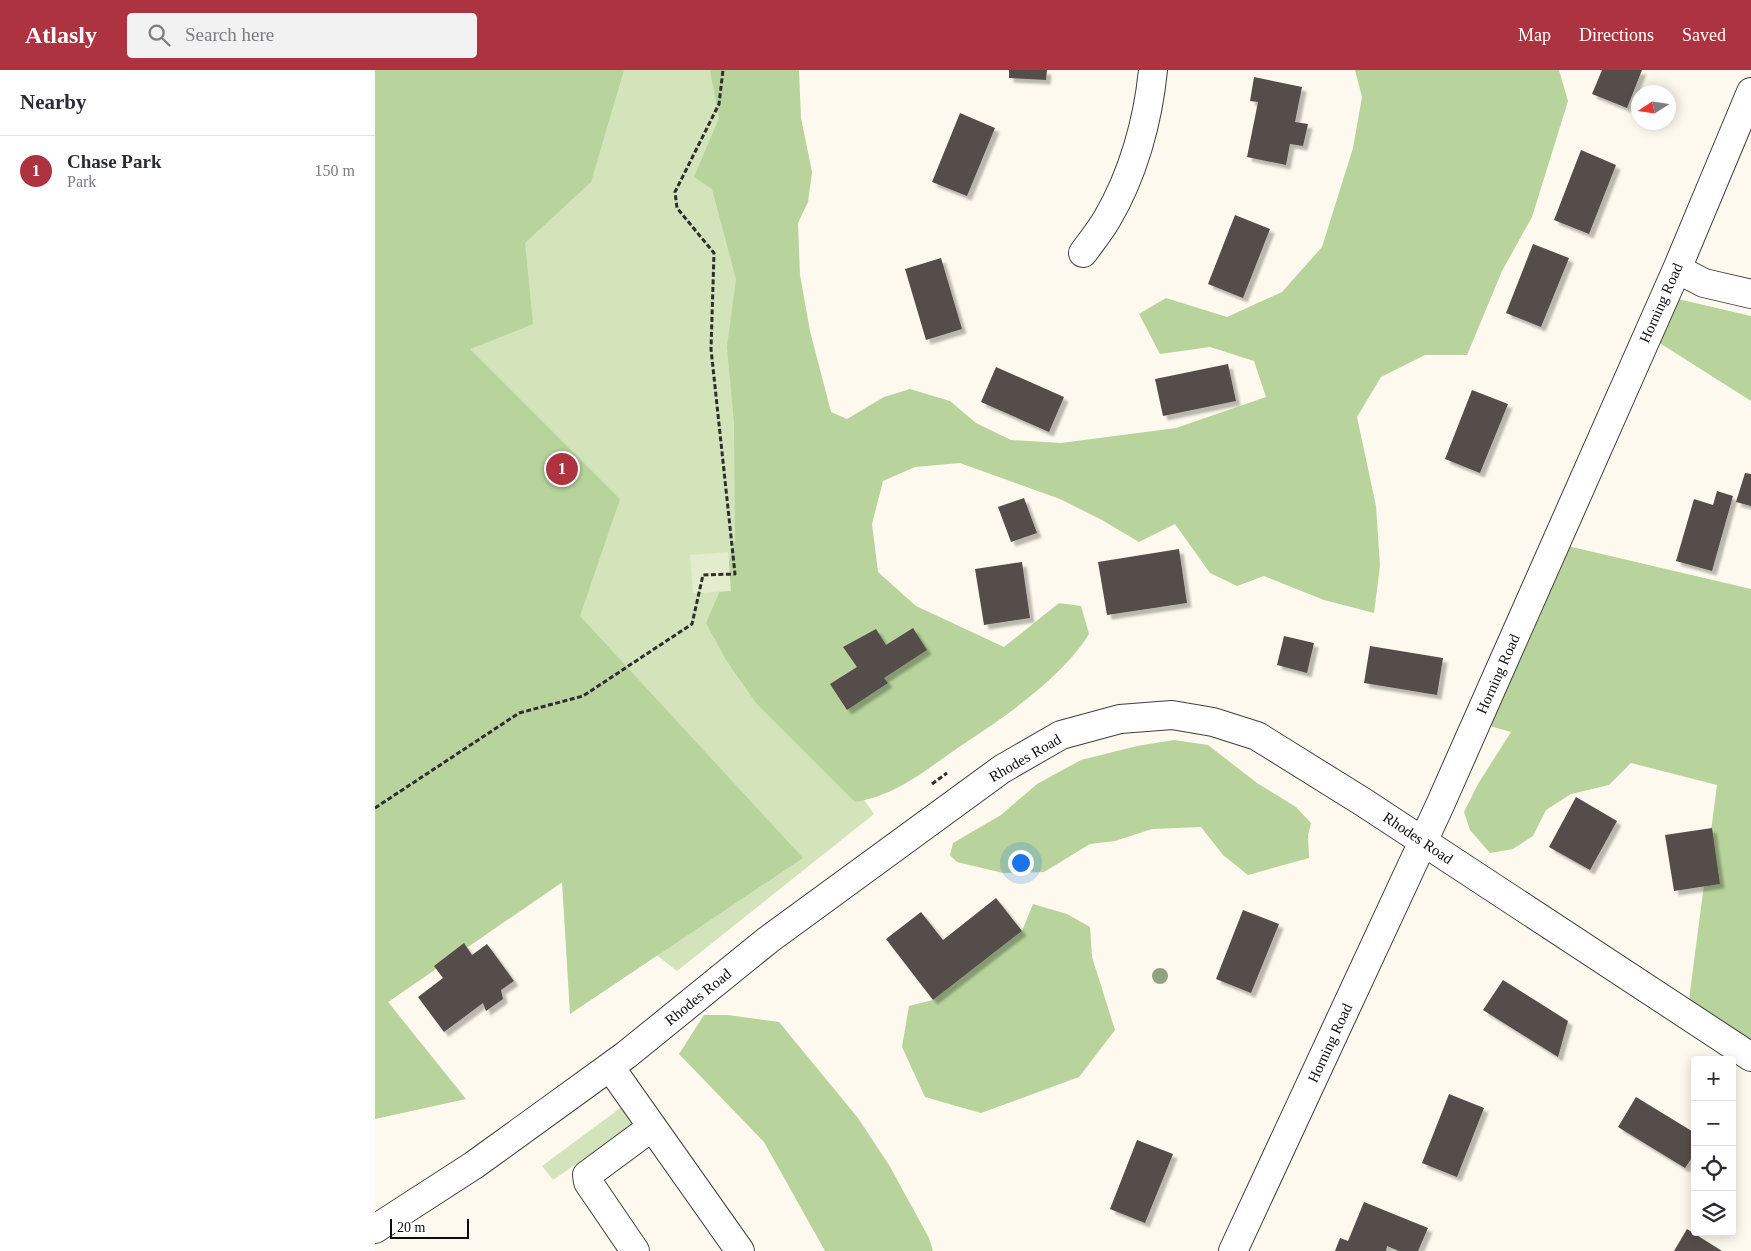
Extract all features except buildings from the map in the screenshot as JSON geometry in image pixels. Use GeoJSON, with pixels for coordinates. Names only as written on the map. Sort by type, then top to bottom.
{"type":"FeatureCollection","features":[{"type":"Feature","properties":{"kind":"street"},"geometry":{"type":"LineString","coordinates":[[1083,253],[1107,219],[1130,172],[1144,123],[1153,70]]}},
{"type":"Feature","properties":{"kind":"street","name":"Horning Road"},"geometry":{"type":"LineString","coordinates":[[1233,1251],[1423,842],[1677,269],[1751,92]]}},
{"type":"Feature","properties":{"kind":"street"},"geometry":{"type":"LineString","coordinates":[[1677,269],[1704,283],[1751,294]]}},
{"type":"Feature","properties":{"kind":"street","name":"Rhodes Road"},"geometry":{"type":"LineString","coordinates":[[375,1229],[474,1165],[610,1067],[768,940],[1002,769],[1061,736],[1120,719],[1172,715],[1213,722],[1257,736],[1423,842],[1751,1057]]}},
{"type":"Feature","properties":{"kind":"street"},"geometry":{"type":"LineString","coordinates":[[610,1067],[740,1251]]}},
{"type":"Feature","properties":{"kind":"street"},"geometry":{"type":"LineString","coordinates":[[635,1251],[588,1182],[587,1176],[652,1127]]}},
{"type":"Feature","properties":{"kind":"path"},"geometry":{"type":"LineString","coordinates":[[375,808],[519,713],[583,696],[692,624],[703,575],[735,574],[711,349],[714,253],[677,208],[675,192],[719,104],[723,70]]}},
{"type":"Feature","properties":{"kind":"path"},"geometry":{"type":"LineString","coordinates":[[931,785],[955,768]]}},
{"type":"Feature","properties":{"kind":"green space"},"geometry":{"type":"Polygon","coordinates":[[[375,70],[751,70],[732,216],[764,659],[874,814],[677,971],[563,882],[388,1002],[375,70]]]}},
{"type":"Feature","properties":{"kind":"green space"},"geometry":{"type":"Polygon","coordinates":[[[375,70],[624,70],[591,182],[525,243],[533,324],[470,349],[620,499],[580,616],[803,858],[570,1014],[562,882],[388,1002],[466,1099],[375,1119],[375,70]]]}},
{"type":"Feature","properties":{"kind":"green space"},"geometry":{"type":"Polygon","coordinates":[[[710,70],[799,70],[801,118],[812,172],[808,202],[798,223],[800,275],[810,331],[831,412],[847,419],[884,397],[910,389],[950,401],[976,423],[1011,440],[1061,443],[1176,428],[1266,397],[1254,361],[1210,347],[1160,354],[1139,314],[1166,298],[1227,317],[1282,292],[1322,247],[1353,148],[1362,97],[1355,70],[1559,70],[1568,101],[1532,217],[1502,271],[1467,355],[1425,355],[1381,377],[1357,417],[1376,506],[1380,566],[1374,613],[1324,600],[1264,576],[1237,586],[1210,573],[1175,524],[1139,542],[1102,520],[1060,499],[960,463],[915,467],[883,481],[872,524],[878,572],[916,606],[1004,647],[1059,603],[1081,606],[1089,634],[1065,664],[1017,707],[915,778],[886,793],[855,802],[756,703],[726,660],[706,623],[723,584],[735,540],[734,423],[727,347],[736,279],[712,189],[694,177],[719,118],[710,70]]]}},
{"type":"Feature","properties":{"kind":"green space"},"geometry":{"type":"Polygon","coordinates":[[[1665,296],[1751,316],[1751,401],[1647,335],[1665,296]]]}},
{"type":"Feature","properties":{"kind":"green space"},"geometry":{"type":"Polygon","coordinates":[[[1555,543],[1751,589],[1751,1057],[1687,1015],[1717,785],[1631,763],[1609,785],[1571,794],[1546,810],[1533,836],[1513,849],[1490,853],[1470,830],[1464,812],[1478,784],[1511,732],[1476,722],[1555,543]]]}},
{"type":"Feature","properties":{"kind":"green space"},"geometry":{"type":"Polygon","coordinates":[[[728,552],[731,591],[693,593],[690,555],[728,552]]]}},
{"type":"Feature","properties":{"kind":"green space"},"geometry":{"type":"Polygon","coordinates":[[[1174,740],[1208,745],[1257,783],[1296,807],[1311,823],[1308,835],[1309,858],[1248,875],[1223,855],[1201,827],[1152,829],[1115,841],[1090,844],[1044,872],[1003,873],[957,862],[950,855],[953,843],[1001,815],[1037,784],[1081,760],[1137,746],[1174,740]]]}},
{"type":"Feature","properties":{"kind":"green space"},"geometry":{"type":"Polygon","coordinates":[[[1033,904],[1067,914],[1090,927],[1092,957],[1115,1030],[1079,1077],[981,1113],[925,1097],[902,1047],[909,1006],[933,1000],[1022,931],[1033,904]]]}},
{"type":"Feature","properties":{"kind":"green space"},"geometry":{"type":"Polygon","coordinates":[[[704,1015],[728,1015],[779,1022],[858,1118],[889,1165],[929,1238],[933,1251],[825,1251],[764,1142],[679,1054],[704,1015]]]}},
{"type":"Feature","properties":{"kind":"green space"},"geometry":{"type":"Polygon","coordinates":[[[623,1106],[635,1123],[553,1180],[542,1166],[623,1106]]]}},
{"type":"Feature","properties":{"kind":"place","name":"Chase Park"},"geometry":{"type":"Point","coordinates":[562,469]}}]}
